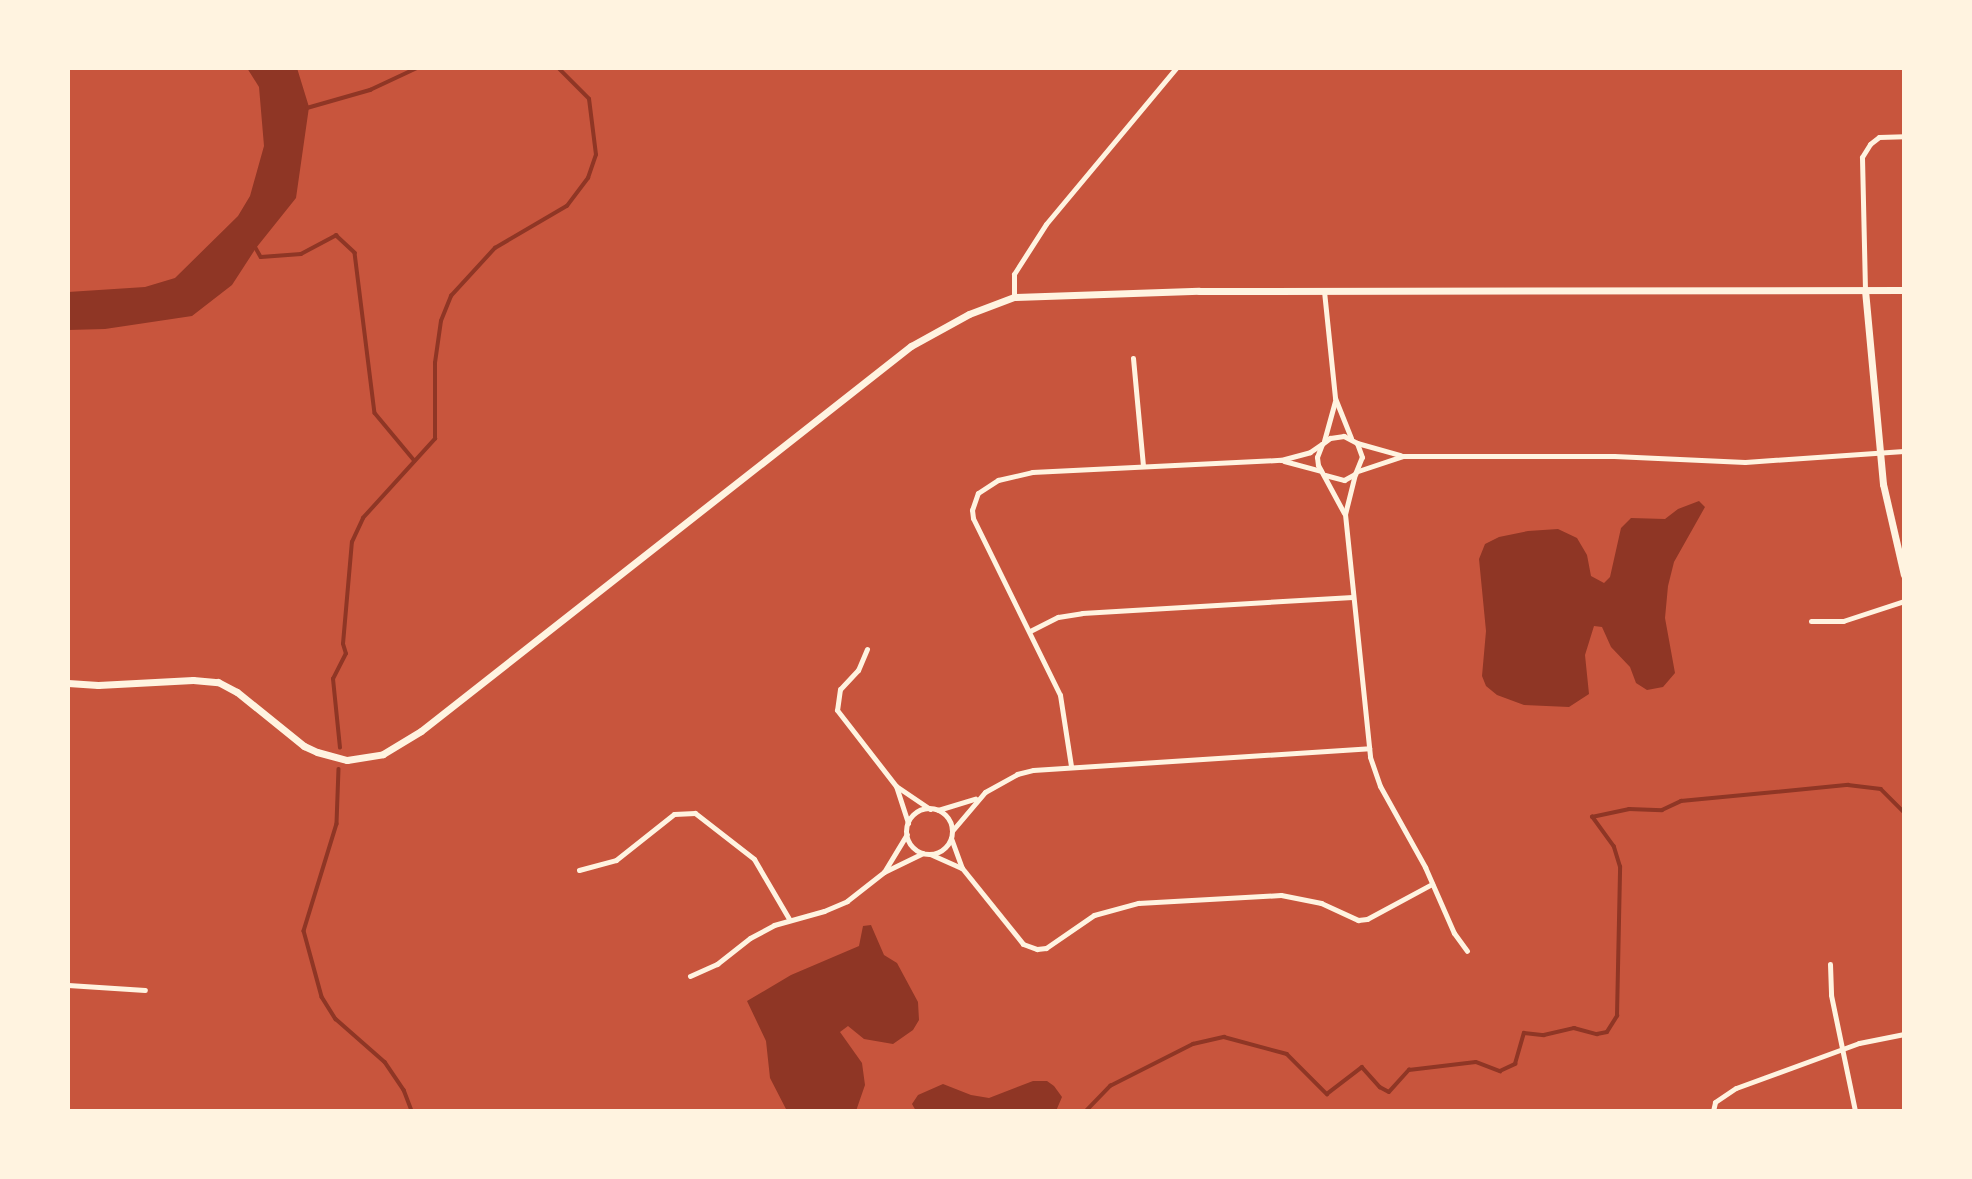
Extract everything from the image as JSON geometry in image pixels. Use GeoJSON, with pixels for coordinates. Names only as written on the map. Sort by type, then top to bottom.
{"type":"FeatureCollection","features":[{"type":"Feature","properties":{"kind":"street"},"geometry":{"type":"LineString","coordinates":[[1014,297],[1014,274],[1046,224],[1176,68]]}},
{"type":"Feature","properties":{"kind":"street"},"geometry":{"type":"LineString","coordinates":[[1904,136],[1879,137],[1870,144],[1862,157],[1865,290],[1879,453],[1887,509],[1904,575]]}},
{"type":"Feature","properties":{"kind":"street"},"geometry":{"type":"LineString","coordinates":[[68,683],[98,685],[193,680],[218,682],[237,692],[304,746],[317,752],[347,760],[383,754],[432,723],[911,346],[969,314],[1014,297],[1324,291],[1904,290]]}},
{"type":"Feature","properties":{"kind":"street"},"geometry":{"type":"LineString","coordinates":[[1324,291],[1335,398],[1362,457],[1345,514],[1369,748],[1380,786],[1432,884],[1454,933],[1467,951]]}},
{"type":"Feature","properties":{"kind":"street"},"geometry":{"type":"LineString","coordinates":[[1133,358],[1143,466]]}},
{"type":"Feature","properties":{"kind":"street"},"geometry":{"type":"LineString","coordinates":[[1335,398],[1317,457],[1345,514]]}},
{"type":"Feature","properties":{"kind":"street"},"geometry":{"type":"LineString","coordinates":[[1071,766],[1060,695],[973,518],[972,510],[978,494],[998,480],[1017,474],[1281,460],[1308,453],[1337,436],[1403,456],[1614,456],[1745,463],[1904,451]]}},
{"type":"Feature","properties":{"kind":"street"},"geometry":{"type":"LineString","coordinates":[[1281,460],[1344,480],[1357,472],[1403,456]]}},
{"type":"Feature","properties":{"kind":"street"},"geometry":{"type":"LineString","coordinates":[[1030,631],[1058,617],[1082,613],[1353,597]]}},
{"type":"Feature","properties":{"kind":"street"},"geometry":{"type":"LineString","coordinates":[[1811,621],[1843,621],[1904,601]]}},
{"type":"Feature","properties":{"kind":"street"},"geometry":{"type":"LineString","coordinates":[[867,649],[858,670],[840,689],[837,710],[896,786],[908,824]]}},
{"type":"Feature","properties":{"kind":"street"},"geometry":{"type":"LineString","coordinates":[[884,872],[906,834],[908,824],[917,813],[975,799],[1017,774],[1071,766],[1369,748]]}},
{"type":"Feature","properties":{"kind":"street"},"geometry":{"type":"LineString","coordinates":[[896,786],[947,818],[962,868],[1029,948],[1046,948],[1094,915],[1138,903],[1281,895],[1321,903],[1358,920],[1367,919],[1432,884]]}},
{"type":"Feature","properties":{"kind":"street"},"geometry":{"type":"LineString","coordinates":[[690,976],[717,964],[750,938],[789,919],[836,906],[884,872],[943,849],[975,799]]}},
{"type":"Feature","properties":{"kind":"street"},"geometry":{"type":"LineString","coordinates":[[579,870],[616,860],[674,814],[695,813],[749,853],[773,887],[789,919]]}},
{"type":"Feature","properties":{"kind":"street"},"geometry":{"type":"LineString","coordinates":[[906,834],[912,846],[962,868]]}},
{"type":"Feature","properties":{"kind":"street"},"geometry":{"type":"LineString","coordinates":[[1830,964],[1831,995],[1854,1111]]}},
{"type":"Feature","properties":{"kind":"street"},"geometry":{"type":"LineString","coordinates":[[68,985],[145,990]]}},
{"type":"Feature","properties":{"kind":"street"},"geometry":{"type":"LineString","coordinates":[[1713,1111],[1715,1102],[1723,1094],[1842,1049],[1904,1034]]}},
{"type":"Feature","properties":{"kind":"shaded area"},"geometry":{"type":"Polygon","coordinates":[[[247,68],[297,68],[309,107],[296,198],[256,248],[232,285],[192,316],[105,329],[68,330],[68,292],[145,287],[175,278],[238,216],[250,196],[264,146],[259,87],[247,68]]]}},
{"type":"Feature","properties":{"kind":"shaded area"},"geometry":{"type":"Polygon","coordinates":[[[1699,501],[1705,507],[1674,562],[1668,586],[1665,618],[1675,673],[1663,687],[1647,690],[1636,683],[1630,667],[1611,647],[1602,627],[1594,626],[1585,655],[1589,694],[1569,707],[1524,705],[1497,695],[1486,686],[1482,676],[1486,631],[1479,559],[1485,544],[1499,537],[1528,531],[1558,529],[1577,538],[1587,555],[1591,576],[1604,583],[1610,577],[1621,528],[1631,518],[1665,519],[1678,509],[1699,501]]]}},
{"type":"Feature","properties":{"kind":"shaded area"},"geometry":{"type":"Polygon","coordinates":[[[871,925],[884,955],[897,963],[918,1002],[919,1020],[913,1030],[893,1044],[864,1039],[848,1026],[840,1032],[862,1063],[865,1085],[856,1111],[787,1111],[770,1078],[766,1041],[747,1001],[791,975],[859,946],[863,926],[871,925]]]}},
{"type":"Feature","properties":{"kind":"shaded area"},"geometry":{"type":"Polygon","coordinates":[[[1033,1081],[1047,1081],[1054,1086],[1062,1097],[1056,1111],[916,1111],[912,1104],[918,1095],[943,1084],[971,1095],[989,1098],[1033,1081]]]}},
{"type":"Feature","properties":{"kind":"waterway"},"geometry":{"type":"LineString","coordinates":[[307,108],[370,90],[417,68]]}},
{"type":"Feature","properties":{"kind":"waterway"},"geometry":{"type":"LineString","coordinates":[[340,748],[333,679],[346,654],[343,644],[352,542],[363,518],[435,439],[435,363],[441,321],[451,296],[495,248],[567,206],[588,178],[596,155],[589,99],[558,68]]}},
{"type":"Feature","properties":{"kind":"waterway"},"geometry":{"type":"LineString","coordinates":[[256,248],[261,257],[301,254],[336,235],[355,253],[375,413],[415,461]]}},
{"type":"Feature","properties":{"kind":"waterway"},"geometry":{"type":"LineString","coordinates":[[339,769],[337,824],[304,931],[322,997],[336,1019],[385,1062],[404,1090],[412,1111]]}},
{"type":"Feature","properties":{"kind":"waterway"},"geometry":{"type":"LineString","coordinates":[[1086,1111],[1110,1086],[1193,1044],[1224,1037],[1287,1054],[1327,1094],[1362,1067],[1380,1087],[1389,1092],[1409,1070],[1476,1062],[1500,1071],[1515,1064],[1524,1033],[1544,1035],[1574,1028],[1597,1034],[1607,1032],[1617,1016],[1620,867],[1614,847],[1592,817],[1629,809],[1662,810],[1681,801],[1848,785],[1881,789],[1904,812]]}}]}
